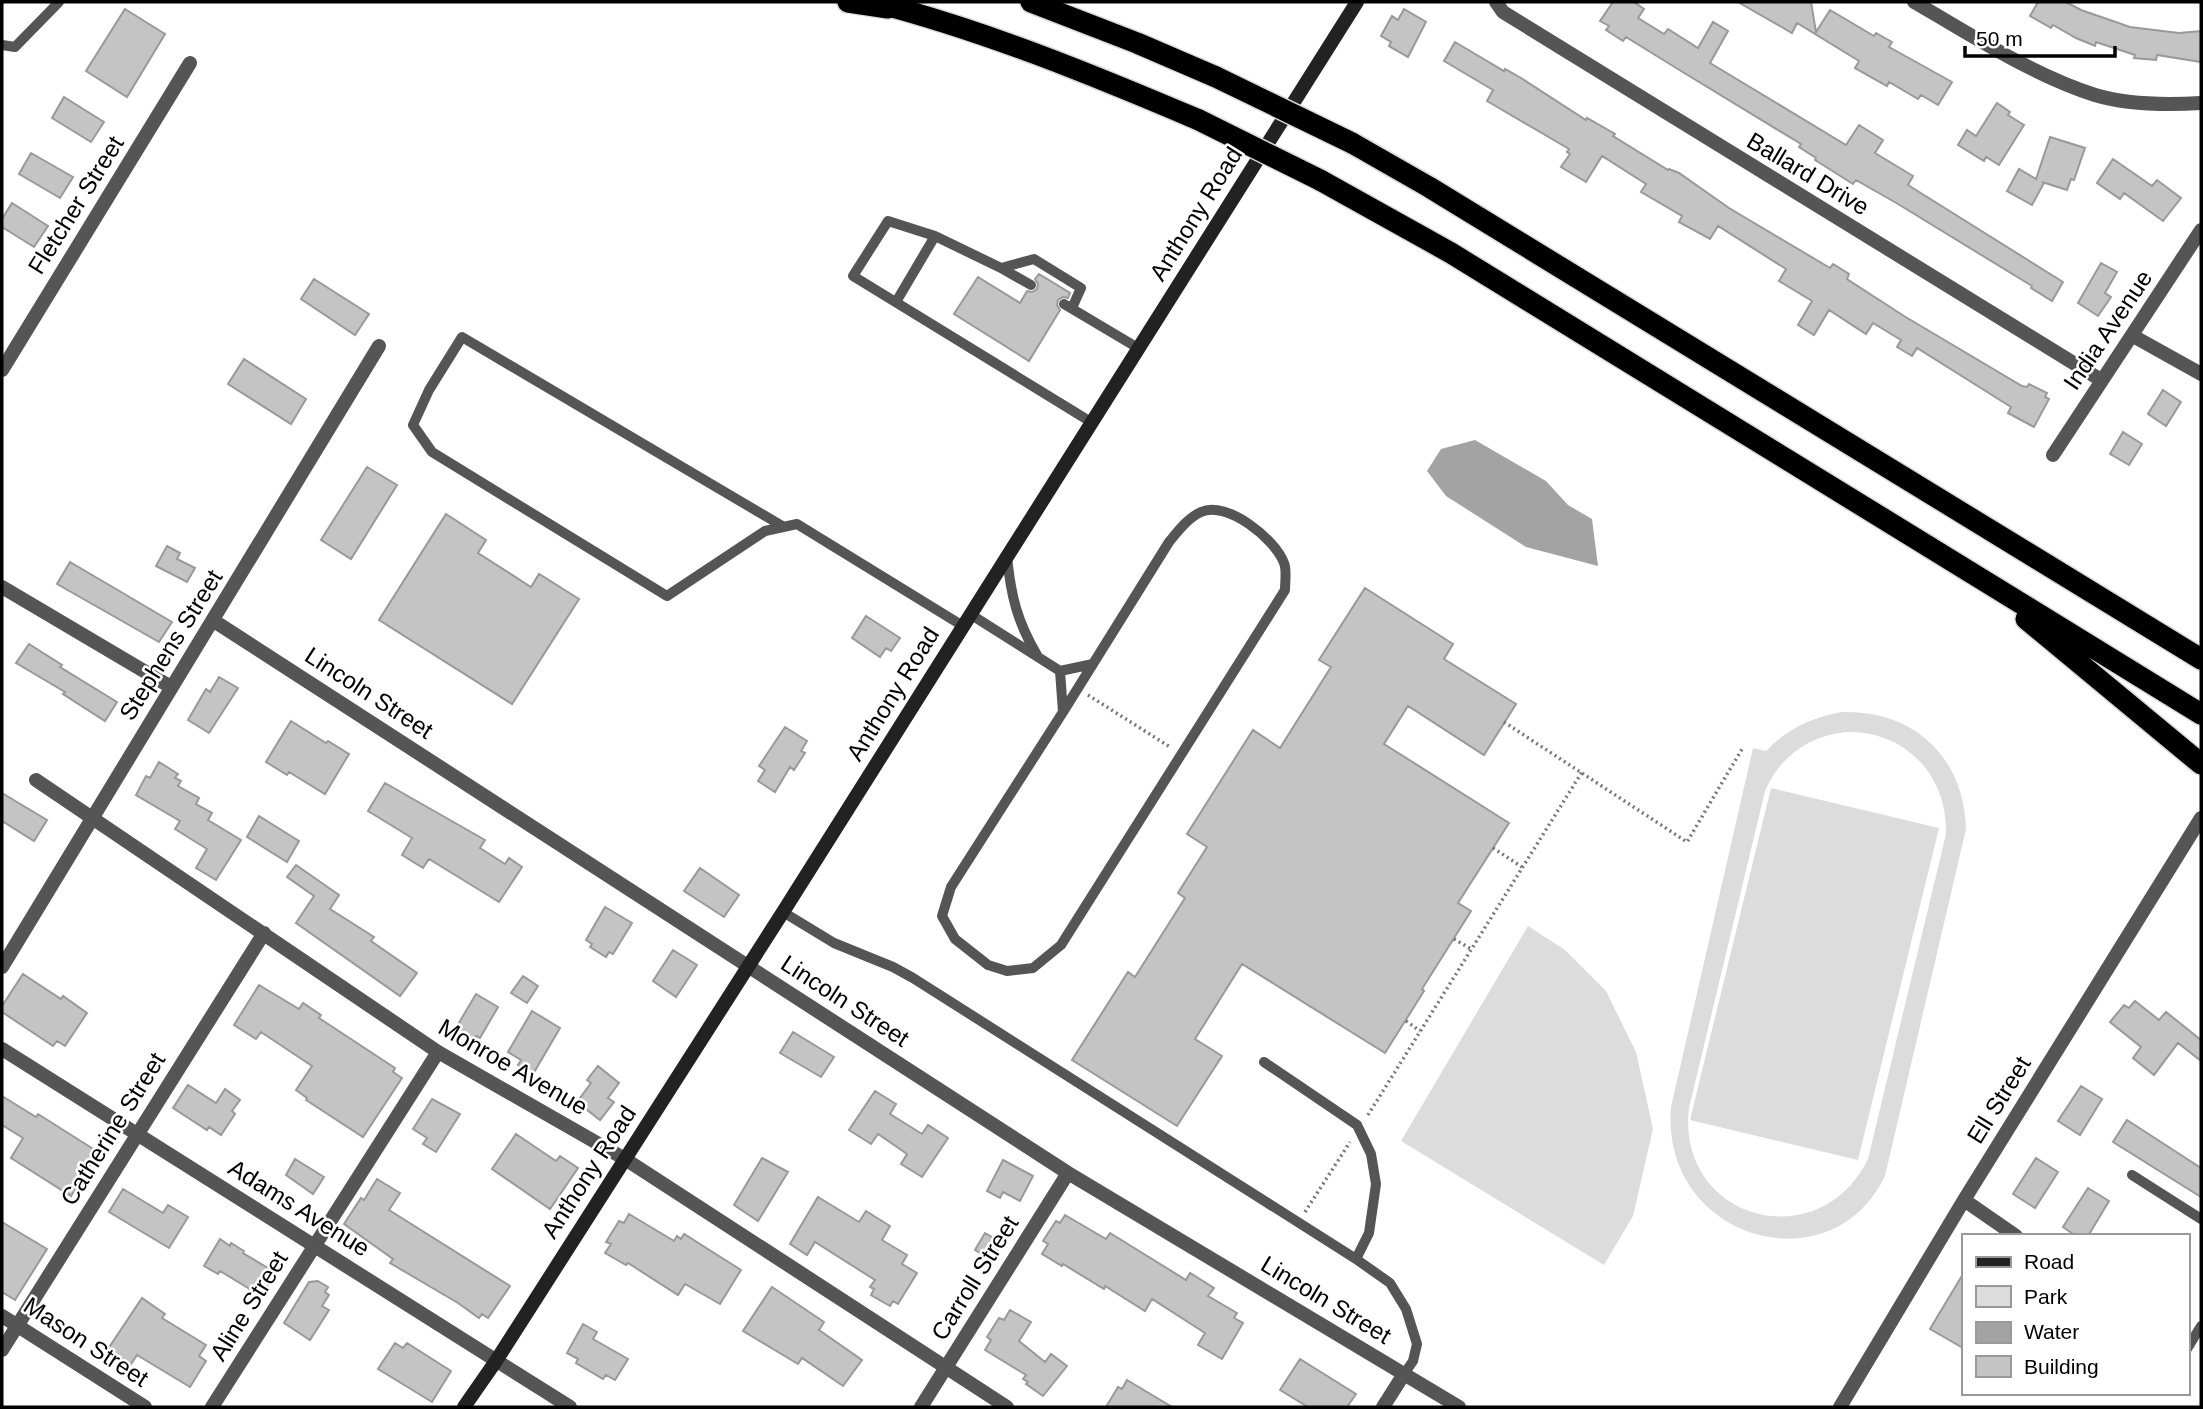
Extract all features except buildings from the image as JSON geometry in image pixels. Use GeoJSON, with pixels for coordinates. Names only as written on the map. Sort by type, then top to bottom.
{"type":"FeatureCollection","features":[{"type":"Feature","properties":{"kind":"highway"},"geometry":{"type":"LineString","coordinates":[[848,2],[909,11]]}},
{"type":"Feature","properties":{"kind":"highway"},"geometry":{"type":"LineString","coordinates":[[874,2],[1013,46],[1199,120],[1320,180],[1451,253],[2201,714]]}},
{"type":"Feature","properties":{"kind":"highway"},"geometry":{"type":"LineString","coordinates":[[1031,2],[1216,77],[1352,143],[1429,187],[2201,659]]}},
{"type":"Feature","properties":{"kind":"highway"},"geometry":{"type":"LineString","coordinates":[[1965,569],[2201,764]]}},
{"type":"Feature","properties":{"kind":"street","name":"Anthony Road"},"geometry":{"type":"LineString","coordinates":[[464,1407],[783,912],[1357,2]]}},
{"type":"Feature","properties":{"kind":"street","name":"Ballard Drive"},"geometry":{"type":"LineString","coordinates":[[1496,2],[1503,12],[1640,98],[2101,380]]}},
{"type":"Feature","properties":{"kind":"street"},"geometry":{"type":"LineString","coordinates":[[1914,2],[2049,77],[2097,96],[2132,102],[2201,103]]}},
{"type":"Feature","properties":{"kind":"street","name":"Fletcher Street"},"geometry":{"type":"LineString","coordinates":[[2,370],[190,63]]}},
{"type":"Feature","properties":{"kind":"street","name":"India Avenue"},"geometry":{"type":"LineString","coordinates":[[2053,455],[2201,230]]}},
{"type":"Feature","properties":{"kind":"street"},"geometry":{"type":"LineString","coordinates":[[2133,336],[2201,374]]}},
{"type":"Feature","properties":{"kind":"street","name":"Stephens Street"},"geometry":{"type":"LineString","coordinates":[[2,967],[379,346]]}},
{"type":"Feature","properties":{"kind":"street"},"geometry":{"type":"LineString","coordinates":[[2,587],[172,687]]}},
{"type":"Feature","properties":{"kind":"street","name":"Lincoln Street"},"geometry":{"type":"LineString","coordinates":[[214,621],[1068,1172],[1459,1407]]}},
{"type":"Feature","properties":{"kind":"street","name":"Monroe Avenue"},"geometry":{"type":"LineString","coordinates":[[36,780],[438,1052],[625,1159],[1007,1407]]}},
{"type":"Feature","properties":{"kind":"street","name":"Ell Street"},"geometry":{"type":"LineString","coordinates":[[1840,1407],[1964,1200],[2201,818]]}},
{"type":"Feature","properties":{"kind":"street","name":"Catherine Street"},"geometry":{"type":"LineString","coordinates":[[2,1350],[264,933]]}},
{"type":"Feature","properties":{"kind":"street","name":"Adams Avenue"},"geometry":{"type":"LineString","coordinates":[[2,1049],[570,1407]]}},
{"type":"Feature","properties":{"kind":"street","name":"Aline Street"},"geometry":{"type":"LineString","coordinates":[[212,1407],[438,1052]]}},
{"type":"Feature","properties":{"kind":"street","name":"Carroll Street"},"geometry":{"type":"LineString","coordinates":[[921,1407],[1068,1172]]}},
{"type":"Feature","properties":{"kind":"street"},"geometry":{"type":"LineString","coordinates":[[1964,1200],[2013,1234]]}},
{"type":"Feature","properties":{"kind":"street","name":"Mason Street"},"geometry":{"type":"LineString","coordinates":[[2,1315],[145,1407]]}},
{"type":"Feature","properties":{"kind":"street"},"geometry":{"type":"LineString","coordinates":[[1383,1407],[1404,1374]]}},
{"type":"Feature","properties":{"kind":"lane"},"geometry":{"type":"LineString","coordinates":[[2,45],[15,47],[59,2]]}},
{"type":"Feature","properties":{"kind":"lane"},"geometry":{"type":"LineString","coordinates":[[1031,285],[935,236],[888,221],[853,276],[1091,422]]}},
{"type":"Feature","properties":{"kind":"lane"},"geometry":{"type":"LineString","coordinates":[[895,302],[935,236]]}},
{"type":"Feature","properties":{"kind":"lane"},"geometry":{"type":"LineString","coordinates":[[1001,268],[1034,259],[1081,288],[1068,306],[1138,348]]}},
{"type":"Feature","properties":{"kind":"lane"},"geometry":{"type":"LineString","coordinates":[[784,527],[462,337],[429,390],[413,425],[432,452],[667,596],[765,531],[784,527],[797,524],[1060,671],[1093,664]]}},
{"type":"Feature","properties":{"kind":"lane"},"geometry":{"type":"LineString","coordinates":[[1204,510],[1234,514],[1274,545],[1285,564],[1285,590],[1182,755],[1061,945],[1033,968],[1007,971],[988,965],[955,939],[942,916],[951,887],[1093,664],[1169,542],[1185,523],[1204,510]]}},
{"type":"Feature","properties":{"kind":"lane"},"geometry":{"type":"LineString","coordinates":[[1007,556],[1014,607],[1039,658]]}},
{"type":"Feature","properties":{"kind":"lane"},"geometry":{"type":"LineString","coordinates":[[1060,671],[1063,712]]}},
{"type":"Feature","properties":{"kind":"lane"},"geometry":{"type":"LineString","coordinates":[[783,912],[834,943],[913,978],[1390,1283],[1406,1309],[1417,1344],[1413,1361],[1404,1374]]}},
{"type":"Feature","properties":{"kind":"lane"},"geometry":{"type":"LineString","coordinates":[[1264,1062],[1357,1125],[1371,1154],[1376,1184],[1369,1233],[1356,1259]]}},
{"type":"Feature","properties":{"kind":"lane"},"geometry":{"type":"LineString","coordinates":[[2132,1175],[2201,1219]]}},
{"type":"Feature","properties":{"kind":"lane"},"geometry":{"type":"LineString","coordinates":[[2189,1346],[2201,1326]]}},
{"type":"Feature","properties":{"kind":"path"},"geometry":{"type":"LineString","coordinates":[[1078,688],[1182,755]]}},
{"type":"Feature","properties":{"kind":"path"},"geometry":{"type":"LineString","coordinates":[[1504,722],[1687,842],[1742,749]]}},
{"type":"Feature","properties":{"kind":"path"},"geometry":{"type":"LineString","coordinates":[[1298,1223],[1582,772]]}},
{"type":"Feature","properties":{"kind":"path"},"geometry":{"type":"LineString","coordinates":[[1493,848],[1522,867]]}},
{"type":"Feature","properties":{"kind":"path"},"geometry":{"type":"LineString","coordinates":[[1454,939],[1471,949]]}},
{"type":"Feature","properties":{"kind":"path"},"geometry":{"type":"LineString","coordinates":[[1405,1021],[1420,1031]]}},
{"type":"Feature","properties":{"kind":"green space"},"geometry":{"type":"Polygon","coordinates":[[[1831,714],[1868,714],[1891,719],[1912,729],[1930,743],[1945,760],[1956,780],[1963,803],[1966,829],[1885,1176],[1860,1211],[1827,1231],[1791,1239],[1754,1233],[1720,1217],[1692,1189],[1675,1152],[1671,1107],[1753,748],[1766,751],[1791,730],[1831,714]],[[1867,733],[1832,734],[1808,743],[1787,758],[1765,791],[1689,1108],[1691,1146],[1705,1177],[1727,1200],[1755,1213],[1786,1216],[1818,1209],[1846,1190],[1868,1159],[1946,834],[1940,793],[1919,760],[1887,739],[1867,733]]]}},
{"type":"Feature","properties":{"kind":"green space"},"geometry":{"type":"Polygon","coordinates":[[[1771,788],[1939,828],[1858,1160],[1690,1120],[1771,788]]]}},
{"type":"Feature","properties":{"kind":"green space"},"geometry":{"type":"Polygon","coordinates":[[[1528,926],[1565,950],[1606,991],[1636,1052],[1653,1129],[1633,1216],[1604,1265],[1401,1141],[1528,926]]]}},
{"type":"Feature","properties":{"kind":"water"},"geometry":{"type":"Polygon","coordinates":[[[1475,440],[1546,481],[1568,505],[1592,519],[1598,566],[1526,547],[1446,496],[1427,471],[1441,449],[1475,440]]]}}]}
